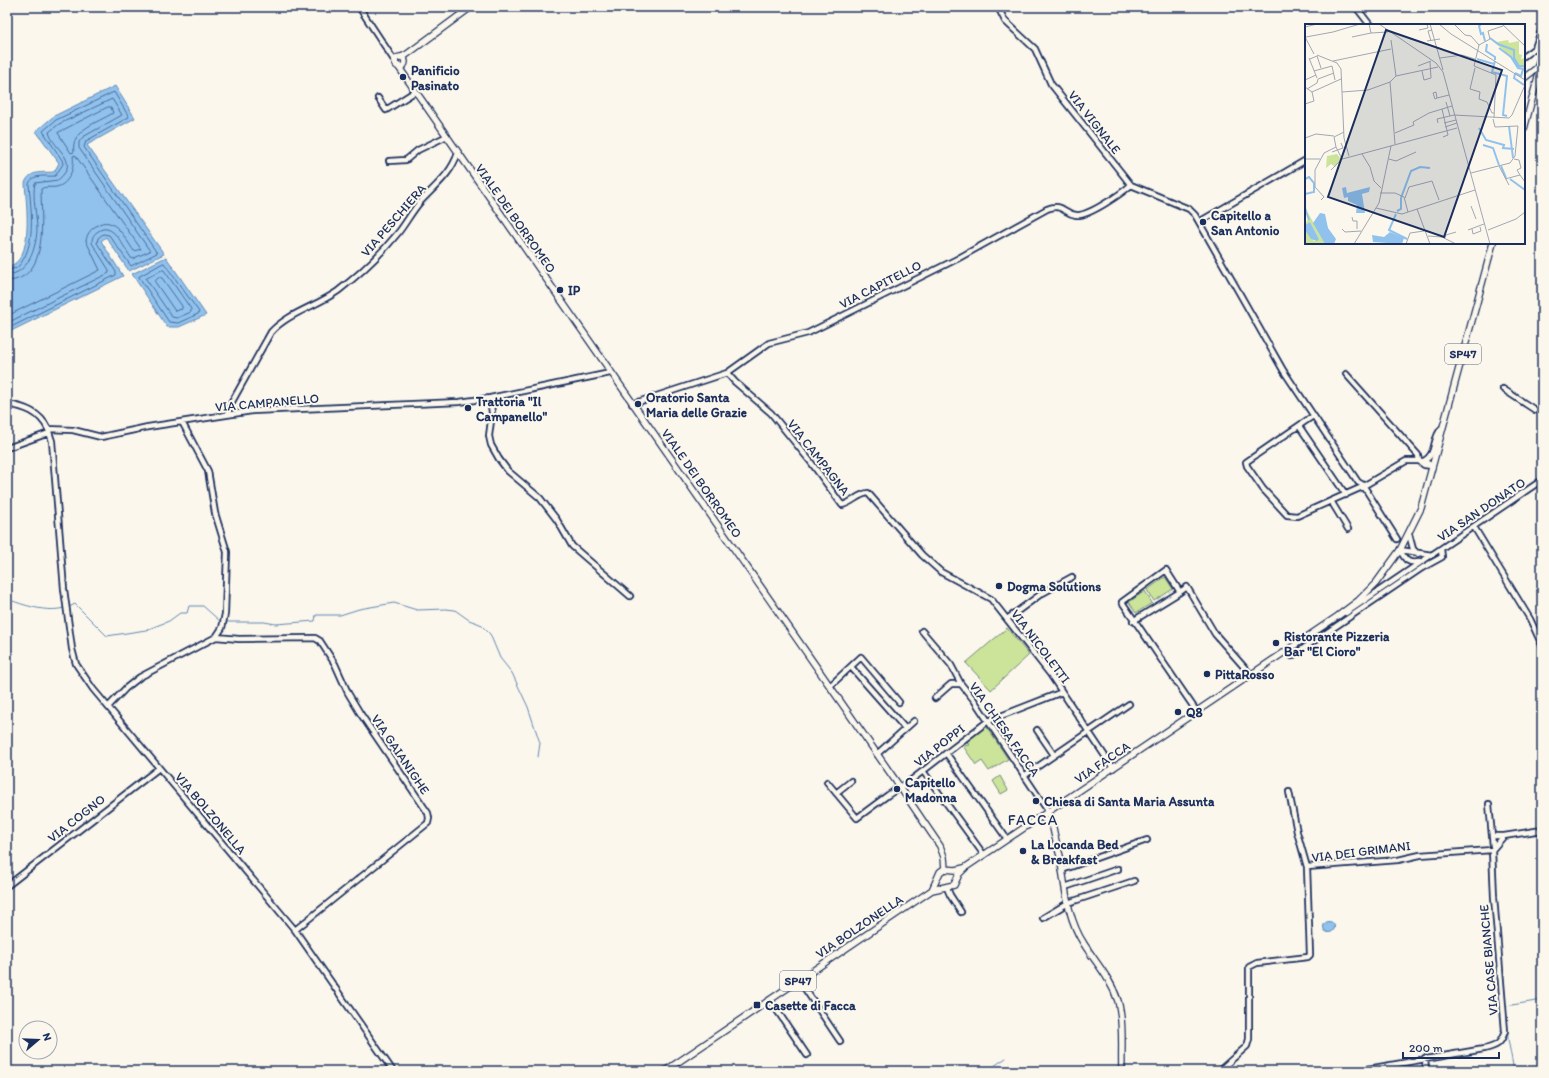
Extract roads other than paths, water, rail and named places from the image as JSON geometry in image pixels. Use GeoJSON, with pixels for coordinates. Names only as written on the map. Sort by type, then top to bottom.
{"type":"FeatureCollection","features":[{"type":"Feature","properties":{"kind":"main road"},"geometry":{"type":"LineString","coordinates":[[401,61],[471,7]]}},
{"type":"Feature","properties":{"kind":"main road"},"geometry":{"type":"LineString","coordinates":[[1525,77],[1537,68],[1542,52]]}},
{"type":"Feature","properties":{"kind":"main road","name":"VIALE DEI BORROMEO"},"geometry":{"type":"LineString","coordinates":[[401,61],[405,74],[458,153],[610,373],[830,686]]}},
{"type":"Feature","properties":{"kind":"main road"},"geometry":{"type":"LineString","coordinates":[[1525,125],[1542,62]]}},
{"type":"Feature","properties":{"kind":"main road","name":"SP47"},"geometry":{"type":"LineString","coordinates":[[1400,550],[1409,534],[1423,500],[1493,244]]}},
{"type":"Feature","properties":{"kind":"main road","name":"VIA FACCA"},"geometry":{"type":"LineString","coordinates":[[957,878],[966,867],[1338,616],[1368,592],[1400,550]]}},
{"type":"Feature","properties":{"kind":"main road"},"geometry":{"type":"LineString","coordinates":[[830,686],[940,846],[944,857],[945,869]]}},
{"type":"Feature","properties":{"kind":"main road"},"geometry":{"type":"LineString","coordinates":[[1048,811],[1051,817],[1068,903],[1074,924],[1083,943],[1099,964],[1118,1002],[1121,1027],[1122,1071]]}},
{"type":"Feature","properties":{"kind":"main road"},"geometry":{"type":"LineString","coordinates":[[1041,816],[1052,826]]}},
{"type":"Feature","properties":{"kind":"main road","name":"VIA FACCA"},"geometry":{"type":"LineString","coordinates":[[952,870],[966,867]]}},
{"type":"Feature","properties":{"kind":"main road","name":"SP47"},"geometry":{"type":"LineString","coordinates":[[945,869],[952,870]]}},
{"type":"Feature","properties":{"kind":"main road","name":"VIA BOLZONELLA"},"geometry":{"type":"LineString","coordinates":[[932,890],[940,872],[945,869]]}},
{"type":"Feature","properties":{"kind":"main road"},"geometry":{"type":"LineString","coordinates":[[952,870],[957,878]]}},
{"type":"Feature","properties":{"kind":"main road","name":"VIA BOLZONELLA"},"geometry":{"type":"LineString","coordinates":[[665,1071],[932,890],[954,885],[957,878]]}},
{"type":"Feature","properties":{"kind":"main road"},"geometry":{"type":"LineString","coordinates":[[938,879],[945,887]]}},
{"type":"Feature","properties":{"kind":"street"},"geometry":{"type":"LineString","coordinates":[[359,7],[391,56],[401,61]]}},
{"type":"Feature","properties":{"kind":"street","name":"VIA VIGNALE"},"geometry":{"type":"LineString","coordinates":[[998,7],[1005,21],[1035,49],[1051,84],[1131,185],[1189,209],[1199,222],[1207,240],[1264,339],[1313,416],[1358,482],[1363,485],[1397,539]]}},
{"type":"Feature","properties":{"kind":"street"},"geometry":{"type":"LineString","coordinates":[[1356,7],[1369,24]]}},
{"type":"Feature","properties":{"kind":"street"},"geometry":{"type":"LineString","coordinates":[[1525,55],[1535,48],[1542,28]]}},
{"type":"Feature","properties":{"kind":"street"},"geometry":{"type":"LineString","coordinates":[[378,98],[386,110],[416,91]]}},
{"type":"Feature","properties":{"kind":"street"},"geometry":{"type":"LineString","coordinates":[[389,161],[406,160],[418,150],[447,136]]}},
{"type":"Feature","properties":{"kind":"street","name":"VIA PESCHIERA"},"geometry":{"type":"LineString","coordinates":[[228,414],[228,409],[271,332],[279,324],[319,303],[339,290],[370,263],[399,232],[420,202],[448,174],[455,164],[458,153]]}},
{"type":"Feature","properties":{"kind":"street"},"geometry":{"type":"LineString","coordinates":[[1199,222],[1305,161]]}},
{"type":"Feature","properties":{"kind":"street","name":"VIA CAPITELLO"},"geometry":{"type":"LineString","coordinates":[[632,404],[727,373],[769,342],[808,333],[957,259],[1047,209],[1059,207],[1076,215],[1085,214],[1131,185]]}},
{"type":"Feature","properties":{"kind":"street","name":"VIA CAMPANELLO"},"geometry":{"type":"LineString","coordinates":[[49,431],[73,430],[101,437],[148,427],[252,411],[459,402],[490,398],[610,373]]}},
{"type":"Feature","properties":{"kind":"street","name":"VIA CAMPAGNA"},"geometry":{"type":"LineString","coordinates":[[727,373],[735,382],[771,413],[810,461],[842,505],[847,504],[862,494],[868,493],[929,561]]}},
{"type":"Feature","properties":{"kind":"street"},"geometry":{"type":"LineString","coordinates":[[1346,374],[1418,455],[1428,474],[1423,500]]}},
{"type":"Feature","properties":{"kind":"street"},"geometry":{"type":"LineString","coordinates":[[1503,389],[1535,410],[1542,411]]}},
{"type":"Feature","properties":{"kind":"street"},"geometry":{"type":"LineString","coordinates":[[490,398],[492,413],[489,436],[491,445],[499,460],[508,471],[540,498],[557,520],[572,546],[630,596]]}},
{"type":"Feature","properties":{"kind":"street"},"geometry":{"type":"LineString","coordinates":[[7,404],[23,407],[36,413],[44,420],[49,431],[7,448]]}},
{"type":"Feature","properties":{"kind":"street"},"geometry":{"type":"LineString","coordinates":[[1313,416],[1248,460],[1246,466],[1263,489],[1287,515],[1297,516],[1346,495],[1406,462],[1422,462],[1432,466]]}},
{"type":"Feature","properties":{"kind":"street"},"geometry":{"type":"LineString","coordinates":[[108,707],[126,688],[140,677],[216,637],[222,628],[228,561],[226,544],[215,513],[208,471],[182,422]]}},
{"type":"Feature","properties":{"kind":"street"},"geometry":{"type":"LineString","coordinates":[[1299,426],[1346,495]]}},
{"type":"Feature","properties":{"kind":"street"},"geometry":{"type":"LineString","coordinates":[[1422,462],[1432,455],[1437,436],[1442,428]]}},
{"type":"Feature","properties":{"kind":"street","name":"VIA BOLZONELLA"},"geometry":{"type":"LineString","coordinates":[[49,431],[52,441],[68,626],[76,664],[85,679],[108,707],[295,930],[393,1071]]}},
{"type":"Feature","properties":{"kind":"street","name":"VIA SAN DONATO"},"geometry":{"type":"LineString","coordinates":[[1338,616],[1346,613],[1542,480]]}},
{"type":"Feature","properties":{"kind":"street"},"geometry":{"type":"LineString","coordinates":[[1331,501],[1348,529]]}},
{"type":"Feature","properties":{"kind":"street"},"geometry":{"type":"LineString","coordinates":[[1474,527],[1530,619],[1542,645]]}},
{"type":"Feature","properties":{"kind":"street"},"geometry":{"type":"LineString","coordinates":[[1409,534],[1413,548],[1418,554]]}},
{"type":"Feature","properties":{"kind":"street"},"geometry":{"type":"LineString","coordinates":[[1292,656],[1422,568],[1442,557],[1441,549]]}},
{"type":"Feature","properties":{"kind":"street"},"geometry":{"type":"LineString","coordinates":[[1400,550],[1410,563],[1423,561]]}},
{"type":"Feature","properties":{"kind":"street","name":"VIA SAN DONATO"},"geometry":{"type":"LineString","coordinates":[[1400,550],[1432,555]]}},
{"type":"Feature","properties":{"kind":"street","name":"VIA NICOLETTI"},"geometry":{"type":"LineString","coordinates":[[929,561],[941,572],[991,599],[1062,692],[1113,768]]}},
{"type":"Feature","properties":{"kind":"street"},"geometry":{"type":"LineString","coordinates":[[1180,592],[1166,570],[1123,600],[1122,604],[1197,712]]}},
{"type":"Feature","properties":{"kind":"street"},"geometry":{"type":"LineString","coordinates":[[1007,619],[1041,594],[1072,577]]}},
{"type":"Feature","properties":{"kind":"street"},"geometry":{"type":"LineString","coordinates":[[1134,622],[1187,587],[1215,634],[1251,675]]}},
{"type":"Feature","properties":{"kind":"street"},"geometry":{"type":"LineString","coordinates":[[922,630],[951,664],[961,684]]}},
{"type":"Feature","properties":{"kind":"street","name":"VIA GAIANIGHE"},"geometry":{"type":"LineString","coordinates":[[216,637],[239,639],[315,638],[320,641],[335,664],[348,694],[356,707],[430,818],[428,823],[295,930]]}},
{"type":"Feature","properties":{"kind":"street"},"geometry":{"type":"LineString","coordinates":[[830,686],[861,657],[899,702]]}},
{"type":"Feature","properties":{"kind":"street"},"geometry":{"type":"LineString","coordinates":[[851,667],[903,726]]}},
{"type":"Feature","properties":{"kind":"street","name":"VIA CHIESA FACCA"},"geometry":{"type":"LineString","coordinates":[[935,698],[951,684],[961,684],[974,700],[1048,811]]}},
{"type":"Feature","properties":{"kind":"street","name":"VIA POPPI"},"geometry":{"type":"LineString","coordinates":[[827,782],[857,818],[923,771],[988,721],[1062,692]]}},
{"type":"Feature","properties":{"kind":"street"},"geometry":{"type":"LineString","coordinates":[[1024,776],[1129,704]]}},
{"type":"Feature","properties":{"kind":"street"},"geometry":{"type":"LineString","coordinates":[[877,754],[914,721]]}},
{"type":"Feature","properties":{"kind":"street"},"geometry":{"type":"LineString","coordinates":[[1037,730],[1054,756]]}},
{"type":"Feature","properties":{"kind":"street"},"geometry":{"type":"LineString","coordinates":[[946,753],[1007,839]]}},
{"type":"Feature","properties":{"kind":"street","name":"VIA COGNO"},"geometry":{"type":"LineString","coordinates":[[7,886],[159,768]]}},
{"type":"Feature","properties":{"kind":"street"},"geometry":{"type":"LineString","coordinates":[[923,771],[984,855]]}},
{"type":"Feature","properties":{"kind":"street"},"geometry":{"type":"LineString","coordinates":[[836,793],[850,781]]}},
{"type":"Feature","properties":{"kind":"street"},"geometry":{"type":"LineString","coordinates":[[1289,792],[1297,832],[1307,868]]}},
{"type":"Feature","properties":{"kind":"street","name":"VIA CASE BIANCHE"},"geometry":{"type":"LineString","coordinates":[[1356,1071],[1496,1046],[1502,1040],[1505,1031],[1494,897],[1493,848],[1489,804]]}},
{"type":"Feature","properties":{"kind":"street"},"geometry":{"type":"LineString","coordinates":[[1492,836],[1504,836],[1542,830]]}},
{"type":"Feature","properties":{"kind":"street"},"geometry":{"type":"LineString","coordinates":[[1493,848],[1504,836]]}},
{"type":"Feature","properties":{"kind":"street"},"geometry":{"type":"LineString","coordinates":[[1062,870],[1147,840]]}},
{"type":"Feature","properties":{"kind":"street","name":"VIA DEI GRIMANI"},"geometry":{"type":"LineString","coordinates":[[1221,1070],[1247,1046],[1249,1039],[1249,967],[1257,964],[1308,957],[1310,955],[1307,868],[1398,860],[1420,855],[1493,848]]}},
{"type":"Feature","properties":{"kind":"street"},"geometry":{"type":"LineString","coordinates":[[1065,888],[1118,869]]}},
{"type":"Feature","properties":{"kind":"street"},"geometry":{"type":"LineString","coordinates":[[1044,918],[1068,903],[1134,881]]}},
{"type":"Feature","properties":{"kind":"street"},"geometry":{"type":"LineString","coordinates":[[945,887],[961,912]]}},
{"type":"Feature","properties":{"kind":"street"},"geometry":{"type":"LineString","coordinates":[[799,980],[840,1041]]}},
{"type":"Feature","properties":{"kind":"street"},"geometry":{"type":"LineString","coordinates":[[770,1000],[807,1055]]}},
{"type":"Feature","properties":{"kind":"street"},"geometry":{"type":"LineString","coordinates":[[1425,1058],[1426,1071]]}},
{"type":"Feature","properties":{"kind":"water"},"geometry":{"type":"Polygon","coordinates":[[[115,86],[135,118],[87,145],[164,254],[129,271],[106,237],[101,241],[123,276],[7,333],[7,267],[16,263],[22,255],[25,244],[27,217],[25,183],[33,174],[40,172],[54,172],[59,163],[36,131],[54,116],[115,86]]]}},
{"type":"Feature","properties":{"kind":"water"},"geometry":{"type":"Polygon","coordinates":[[[166,257],[206,315],[179,327],[167,327],[132,274],[166,257]]]}},
{"type":"Feature","properties":{"kind":"water"},"geometry":{"type":"Polygon","coordinates":[[[1329,921],[1333,923],[1335,927],[1333,931],[1329,933],[1325,931],[1323,927],[1325,923],[1329,921]]]}},
{"type":"Feature","properties":{"kind":"waterway"},"geometry":{"type":"LineString","coordinates":[[7,599],[43,609],[50,610],[64,608]]}},
{"type":"Feature","properties":{"kind":"waterway"},"geometry":{"type":"LineString","coordinates":[[226,622],[264,622],[276,624],[315,621],[316,615],[340,615],[359,609],[394,603],[417,610],[455,610],[469,620],[480,624],[490,634],[500,658],[512,673],[528,707],[540,743],[538,757]]}},
{"type":"Feature","properties":{"kind":"waterway"},"geometry":{"type":"LineString","coordinates":[[69,607],[75,604],[107,636],[146,630],[169,621],[180,613],[187,613],[189,606],[203,606],[221,622]]}},
{"type":"Feature","properties":{"kind":"waterway"},"geometry":{"type":"LineString","coordinates":[[1514,1071],[1508,1039],[1506,1006],[1542,1000]]}},
{"type":"Feature","properties":{"kind":"waterway"},"geometry":{"type":"LineString","coordinates":[[991,1071],[991,1068],[1006,1058]]}},
{"type":"Feature","properties":{"kind":"place","name":"Panificio Pasinato"},"geometry":{"type":"Point","coordinates":[403,77]}},
{"type":"Feature","properties":{"kind":"place","name":"Capitello a San Antonio"},"geometry":{"type":"Point","coordinates":[1203,222]}},
{"type":"Feature","properties":{"kind":"place","name":"IP"},"geometry":{"type":"Point","coordinates":[560,290]}},
{"type":"Feature","properties":{"kind":"place","name":"Oratorio Santa Maria delle Grazie"},"geometry":{"type":"Point","coordinates":[638,404]}},
{"type":"Feature","properties":{"kind":"place","name":"Trattoria \"Il Campanello\""},"geometry":{"type":"Point","coordinates":[468,408]}},
{"type":"Feature","properties":{"kind":"place","name":"Dogma Solutions"},"geometry":{"type":"Point","coordinates":[999,586]}},
{"type":"Feature","properties":{"kind":"place","name":"Ristorante Pizzeria Bar \"El Cioro\""},"geometry":{"type":"Point","coordinates":[1276,643]}},
{"type":"Feature","properties":{"kind":"place","name":"PittaRosso"},"geometry":{"type":"Point","coordinates":[1207,674]}},
{"type":"Feature","properties":{"kind":"place","name":"Q8"},"geometry":{"type":"Point","coordinates":[1178,712]}},
{"type":"Feature","properties":{"kind":"place","name":"Capitello Madonna"},"geometry":{"type":"Point","coordinates":[897,789]}},
{"type":"Feature","properties":{"kind":"place","name":"Chiesa di Santa Maria Assunta"},"geometry":{"type":"Point","coordinates":[1036,801]}},
{"type":"Feature","properties":{"kind":"place","name":"La Locanda Bed & Breakfast"},"geometry":{"type":"Point","coordinates":[1023,851]}},
{"type":"Feature","properties":{"kind":"place","name":"Casette di Facca"},"geometry":{"type":"Point","coordinates":[757,1005]}},
{"type":"Feature","properties":{"kind":"district","name":"FACCA"},"geometry":{"type":"Point","coordinates":[1033,820]}}]}
